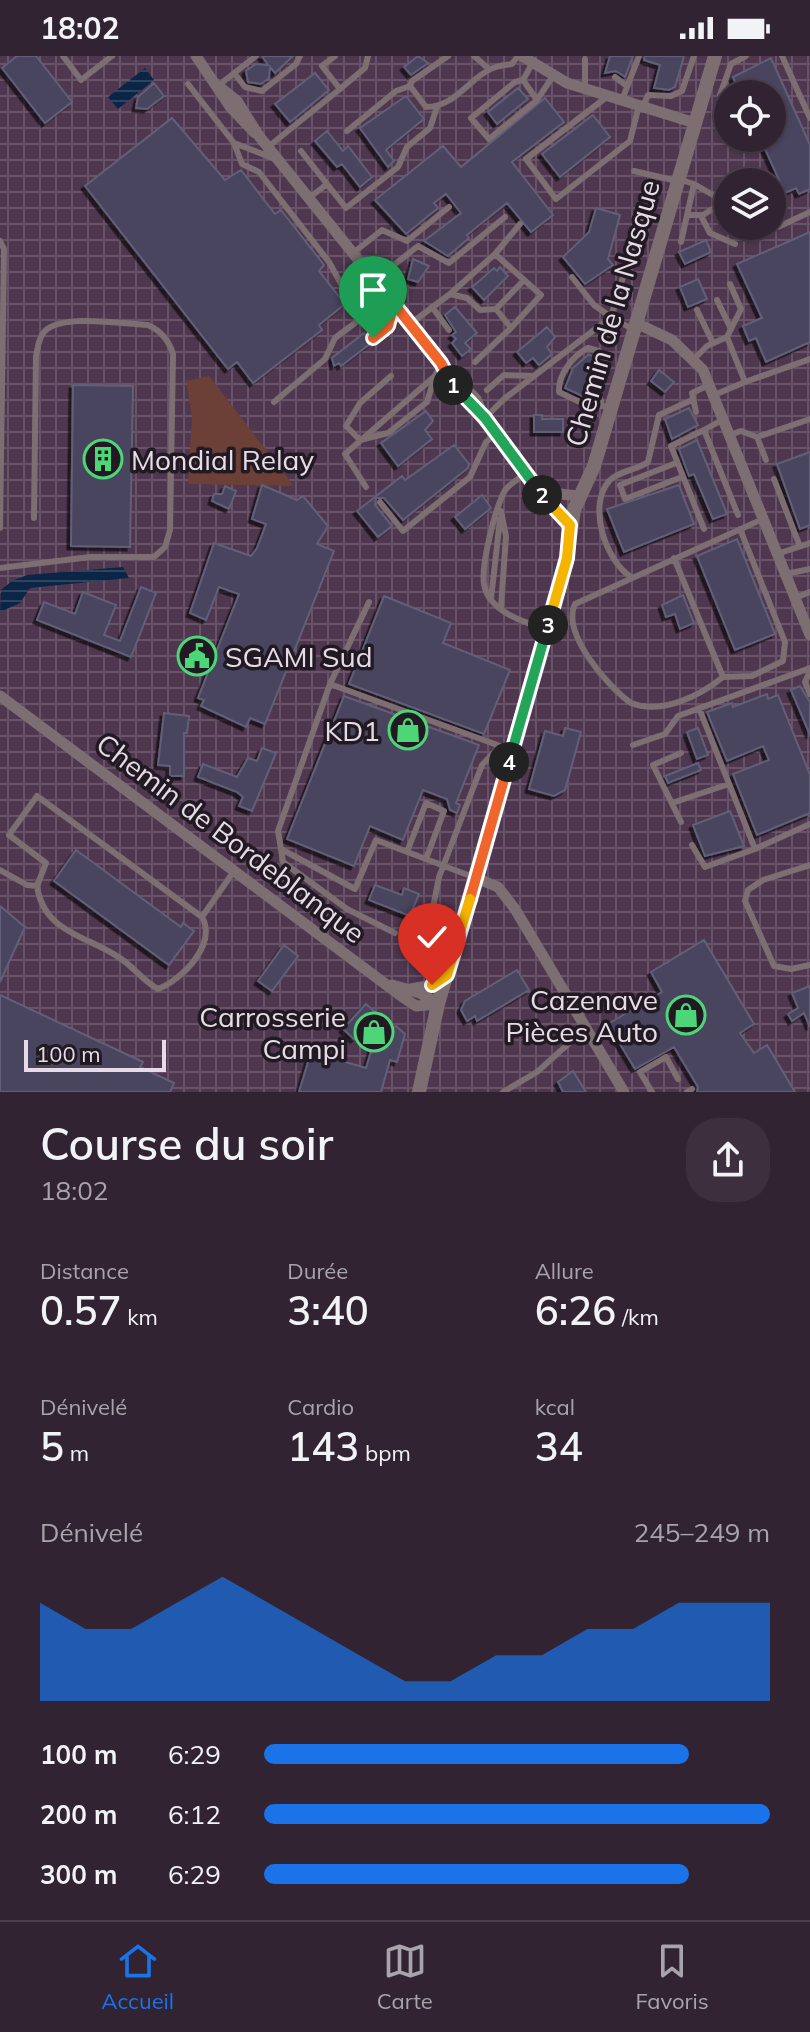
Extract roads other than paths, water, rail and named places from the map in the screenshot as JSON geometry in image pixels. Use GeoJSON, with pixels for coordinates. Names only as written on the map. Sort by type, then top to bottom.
{"type":"FeatureCollection","features":[{"type":"Feature","properties":{"kind":"street"},"geometry":{"type":"LineString","coordinates":[[196,56],[220,86],[237,101],[259,136],[441,363],[461,396],[485,418],[530,475],[557,494],[580,496]]}},
{"type":"Feature","properties":{"kind":"street"},"geometry":{"type":"LineString","coordinates":[[520,56],[553,76],[695,123]]}},
{"type":"Feature","properties":{"kind":"street","name":"Chemin de la Nasque"},"geometry":{"type":"LineString","coordinates":[[419,1092],[438,1004],[476,878],[506,748],[548,628],[567,558],[570,525],[594,466],[606,406],[635,326],[715,56]]}},
{"type":"Feature","properties":{"kind":"street"},"geometry":{"type":"LineString","coordinates":[[635,326],[672,340],[695,358],[712,390],[810,635]]}},
{"type":"Feature","properties":{"kind":"street"},"geometry":{"type":"LineString","coordinates":[[530,475],[535,488],[570,525]]}},
{"type":"Feature","properties":{"kind":"street","name":"Chemin de Bordeblanque"},"geometry":{"type":"LineString","coordinates":[[0,696],[416,1006]]}},
{"type":"Feature","properties":{"kind":"street"},"geometry":{"type":"LineString","coordinates":[[476,878],[498,887],[515,909],[624,1092]]}},
{"type":"Feature","properties":{"kind":"street"},"geometry":{"type":"LineString","coordinates":[[409,989],[432,985],[447,975]]}},
{"type":"Feature","properties":{"kind":"street"},"geometry":{"type":"LineString","coordinates":[[385,981],[438,1004]]}},
{"type":"Feature","properties":{"kind":"street"},"geometry":{"type":"LineString","coordinates":[[431,1032],[416,1006],[438,1004]]}},
{"type":"Feature","properties":{"kind":"lane"},"geometry":{"type":"LineString","coordinates":[[63,56],[81,80],[112,56]]}},
{"type":"Feature","properties":{"kind":"lane"},"geometry":{"type":"LineString","coordinates":[[220,86],[256,56]]}},
{"type":"Feature","properties":{"kind":"lane"},"geometry":{"type":"LineString","coordinates":[[234,73],[245,87],[262,91],[296,64],[300,56]]}},
{"type":"Feature","properties":{"kind":"lane"},"geometry":{"type":"LineString","coordinates":[[335,56],[322,66],[340,89]]}},
{"type":"Feature","properties":{"kind":"lane"},"geometry":{"type":"LineString","coordinates":[[268,147],[365,68],[368,56]]}},
{"type":"Feature","properties":{"kind":"lane"},"geometry":{"type":"LineString","coordinates":[[347,131],[396,91],[410,86],[412,81],[448,56]]}},
{"type":"Feature","properties":{"kind":"lane"},"geometry":{"type":"LineString","coordinates":[[474,56],[489,69]]}},
{"type":"Feature","properties":{"kind":"lane"},"geometry":{"type":"LineString","coordinates":[[301,151],[346,208],[398,167],[407,147],[430,128],[437,107],[489,69],[512,64],[520,56]]}},
{"type":"Feature","properties":{"kind":"lane"},"geometry":{"type":"LineString","coordinates":[[622,100],[639,56]]}},
{"type":"Feature","properties":{"kind":"lane"},"geometry":{"type":"LineString","coordinates":[[609,96],[526,159],[556,199],[630,141],[641,106],[648,95],[671,96],[682,91],[694,56]]}},
{"type":"Feature","properties":{"kind":"lane"},"geometry":{"type":"LineString","coordinates":[[725,80],[731,64],[746,56]]}},
{"type":"Feature","properties":{"kind":"lane"},"geometry":{"type":"LineString","coordinates":[[782,56],[808,106],[810,118]]}},
{"type":"Feature","properties":{"kind":"lane"},"geometry":{"type":"LineString","coordinates":[[585,59],[585,88]]}},
{"type":"Feature","properties":{"kind":"lane"},"geometry":{"type":"LineString","coordinates":[[532,64],[523,80],[515,82],[471,118],[489,139],[537,100],[553,76]]}},
{"type":"Feature","properties":{"kind":"lane"},"geometry":{"type":"LineString","coordinates":[[615,77],[627,86]]}},
{"type":"Feature","properties":{"kind":"lane"},"geometry":{"type":"LineString","coordinates":[[523,80],[537,100]]}},
{"type":"Feature","properties":{"kind":"lane"},"geometry":{"type":"LineString","coordinates":[[188,84],[234,143],[242,164],[259,172],[329,262],[346,293],[379,305],[394,304],[388,326],[373,338]]}},
{"type":"Feature","properties":{"kind":"lane"},"geometry":{"type":"LineString","coordinates":[[410,86],[426,107],[437,107]]}},
{"type":"Feature","properties":{"kind":"lane"},"geometry":{"type":"LineString","coordinates":[[234,143],[279,160]]}},
{"type":"Feature","properties":{"kind":"lane"},"geometry":{"type":"LineString","coordinates":[[634,171],[694,184],[714,195]]}},
{"type":"Feature","properties":{"kind":"lane"},"geometry":{"type":"LineString","coordinates":[[485,418],[533,376],[611,317],[653,177]]}},
{"type":"Feature","properties":{"kind":"lane"},"geometry":{"type":"LineString","coordinates":[[309,198],[327,184]]}},
{"type":"Feature","properties":{"kind":"lane"},"geometry":{"type":"LineString","coordinates":[[681,242],[694,184]]}},
{"type":"Feature","properties":{"kind":"lane"},"geometry":{"type":"LineString","coordinates":[[353,253],[382,230],[407,241],[449,207]]}},
{"type":"Feature","properties":{"kind":"lane"},"geometry":{"type":"LineString","coordinates":[[687,215],[701,216],[714,209]]}},
{"type":"Feature","properties":{"kind":"lane"},"geometry":{"type":"LineString","coordinates":[[786,223],[810,212]]}},
{"type":"Feature","properties":{"kind":"lane"},"geometry":{"type":"LineString","coordinates":[[701,216],[704,226],[715,237],[735,244]]}},
{"type":"Feature","properties":{"kind":"lane"},"geometry":{"type":"LineString","coordinates":[[375,280],[418,246],[449,263],[505,217]]}},
{"type":"Feature","properties":{"kind":"lane"},"geometry":{"type":"LineString","coordinates":[[410,324],[495,254],[520,224]]}},
{"type":"Feature","properties":{"kind":"lane"},"geometry":{"type":"LineString","coordinates":[[0,241],[4,249],[0,528]]}},
{"type":"Feature","properties":{"kind":"lane"},"geometry":{"type":"LineString","coordinates":[[475,362],[541,295],[495,254]]}},
{"type":"Feature","properties":{"kind":"lane"},"geometry":{"type":"LineString","coordinates":[[572,277],[594,305],[611,317],[635,326]]}},
{"type":"Feature","properties":{"kind":"lane"},"geometry":{"type":"LineString","coordinates":[[450,294],[467,298],[480,310],[496,309],[524,280]]}},
{"type":"Feature","properties":{"kind":"lane"},"geometry":{"type":"LineString","coordinates":[[695,358],[713,343],[727,337],[741,309],[730,284]]}},
{"type":"Feature","properties":{"kind":"lane"},"geometry":{"type":"LineString","coordinates":[[717,300],[731,329]]}},
{"type":"Feature","properties":{"kind":"lane"},"geometry":{"type":"LineString","coordinates":[[274,402],[325,359],[335,338],[379,305]]}},
{"type":"Feature","properties":{"kind":"lane"},"geometry":{"type":"LineString","coordinates":[[432,307],[449,330]]}},
{"type":"Feature","properties":{"kind":"lane"},"geometry":{"type":"LineString","coordinates":[[496,309],[511,328]]}},
{"type":"Feature","properties":{"kind":"lane"},"geometry":{"type":"LineString","coordinates":[[697,310],[713,343]]}},
{"type":"Feature","properties":{"kind":"lane"},"geometry":{"type":"LineString","coordinates":[[0,568],[90,557],[154,557],[165,547],[170,530],[173,354],[170,342],[156,329],[148,325],[73,322],[50,326],[41,335],[36,356],[34,518]]}},
{"type":"Feature","properties":{"kind":"lane"},"geometry":{"type":"LineString","coordinates":[[727,337],[745,382]]}},
{"type":"Feature","properties":{"kind":"lane"},"geometry":{"type":"LineString","coordinates":[[588,348],[599,351],[606,359],[598,392],[606,406],[584,404],[559,392],[564,371],[579,353],[588,348]]}},
{"type":"Feature","properties":{"kind":"lane"},"geometry":{"type":"LineString","coordinates":[[696,412],[692,400],[695,391],[745,382],[810,359]]}},
{"type":"Feature","properties":{"kind":"lane"},"geometry":{"type":"LineString","coordinates":[[360,440],[388,433],[427,402],[441,363]]}},
{"type":"Feature","properties":{"kind":"lane"},"geometry":{"type":"LineString","coordinates":[[487,390],[504,375],[533,376]]}},
{"type":"Feature","properties":{"kind":"lane"},"geometry":{"type":"LineString","coordinates":[[360,440],[346,426],[360,403],[391,376]]}},
{"type":"Feature","properties":{"kind":"lane"},"geometry":{"type":"LineString","coordinates":[[366,487],[345,454],[435,376]]}},
{"type":"Feature","properties":{"kind":"lane"},"geometry":{"type":"LineString","coordinates":[[632,577],[619,567],[611,553],[600,521],[602,498],[610,480],[648,462],[659,415],[692,400]]}},
{"type":"Feature","properties":{"kind":"lane"},"geometry":{"type":"LineString","coordinates":[[704,529],[676,463],[672,444],[723,419]]}},
{"type":"Feature","properties":{"kind":"lane"},"geometry":{"type":"LineString","coordinates":[[730,436],[741,431],[757,437],[810,419]]}},
{"type":"Feature","properties":{"kind":"lane"},"geometry":{"type":"LineString","coordinates":[[704,430],[738,515]]}},
{"type":"Feature","properties":{"kind":"lane"},"geometry":{"type":"LineString","coordinates":[[380,502],[403,531],[470,477],[486,442],[497,434]]}},
{"type":"Feature","properties":{"kind":"lane"},"geometry":{"type":"LineString","coordinates":[[757,437],[766,460]]}},
{"type":"Feature","properties":{"kind":"lane"},"geometry":{"type":"LineString","coordinates":[[676,463],[620,485],[625,499],[682,477]]}},
{"type":"Feature","properties":{"kind":"lane"},"geometry":{"type":"LineString","coordinates":[[530,475],[505,490],[489,540],[484,585],[491,599],[501,608],[532,625],[548,628]]}},
{"type":"Feature","properties":{"kind":"lane"},"geometry":{"type":"LineString","coordinates":[[774,479],[799,544]]}},
{"type":"Feature","properties":{"kind":"lane"},"geometry":{"type":"LineString","coordinates":[[501,508],[506,536],[501,608]]}},
{"type":"Feature","properties":{"kind":"lane"},"geometry":{"type":"LineString","coordinates":[[740,529],[787,652],[783,661],[752,676],[723,677],[710,688],[653,708],[631,703],[619,693],[582,647],[572,611],[579,600],[632,577],[674,558],[740,529],[763,519]]}},
{"type":"Feature","properties":{"kind":"lane"},"geometry":{"type":"LineString","coordinates":[[777,554],[799,544],[810,543]]}},
{"type":"Feature","properties":{"kind":"lane"},"geometry":{"type":"LineString","coordinates":[[674,558],[723,677]]}},
{"type":"Feature","properties":{"kind":"lane"},"geometry":{"type":"LineString","coordinates":[[786,574],[810,569]]}},
{"type":"Feature","properties":{"kind":"lane"},"geometry":{"type":"LineString","coordinates":[[795,598],[810,592]]}},
{"type":"Feature","properties":{"kind":"lane"},"geometry":{"type":"LineString","coordinates":[[369,602],[330,684],[278,831],[283,862],[347,909],[395,933]]}},
{"type":"Feature","properties":{"kind":"lane"},"geometry":{"type":"LineString","coordinates":[[810,669],[805,682],[810,694]]}},
{"type":"Feature","properties":{"kind":"lane"},"geometry":{"type":"LineString","coordinates":[[633,745],[665,734],[678,716],[810,669]]}},
{"type":"Feature","properties":{"kind":"lane"},"geometry":{"type":"LineString","coordinates":[[330,684],[506,748]]}},
{"type":"Feature","properties":{"kind":"lane"},"geometry":{"type":"LineString","coordinates":[[699,708],[755,849]]}},
{"type":"Feature","properties":{"kind":"lane"},"geometry":{"type":"LineString","coordinates":[[414,954],[429,928],[443,866],[482,765],[506,748]]}},
{"type":"Feature","properties":{"kind":"lane"},"geometry":{"type":"LineString","coordinates":[[681,753],[653,765],[681,822]]}},
{"type":"Feature","properties":{"kind":"lane"},"geometry":{"type":"LineString","coordinates":[[672,803],[729,784]]}},
{"type":"Feature","properties":{"kind":"lane"},"geometry":{"type":"LineString","coordinates":[[37,796],[202,917],[206,936],[198,956],[158,989],[125,961],[63,929],[50,916],[37,886],[46,863],[9,835],[37,796]]}},
{"type":"Feature","properties":{"kind":"lane"},"geometry":{"type":"LineString","coordinates":[[407,852],[426,803],[444,811],[426,859]]}},
{"type":"Feature","properties":{"kind":"lane"},"geometry":{"type":"LineString","coordinates":[[692,845],[705,867],[810,824]]}},
{"type":"Feature","properties":{"kind":"lane"},"geometry":{"type":"LineString","coordinates":[[281,849],[355,889],[376,840],[476,878]]}},
{"type":"Feature","properties":{"kind":"lane"},"geometry":{"type":"LineString","coordinates":[[810,865],[763,880],[748,890],[745,901],[774,966],[791,969],[810,965]]}},
{"type":"Feature","properties":{"kind":"lane"},"geometry":{"type":"LineString","coordinates":[[0,870],[27,885],[37,886]]}},
{"type":"Feature","properties":{"kind":"lane"},"geometry":{"type":"LineString","coordinates":[[202,917],[234,871]]}},
{"type":"Feature","properties":{"kind":"lane"},"geometry":{"type":"LineString","coordinates":[[503,1092],[537,1072],[586,1028]]}},
{"type":"Feature","properties":{"kind":"lane"},"geometry":{"type":"LineString","coordinates":[[652,1092],[640,1072],[666,1057],[678,1079]]}},
{"type":"Feature","properties":{"kind":"water"},"geometry":{"type":"Polygon","coordinates":[[[145,68],[154,80],[118,109],[108,97],[145,68]]]}},
{"type":"Feature","properties":{"kind":"water"},"geometry":{"type":"Polygon","coordinates":[[[123,567],[129,578],[30,588],[20,603],[0,612],[1,590],[27,575],[123,567]]]}},
{"type":"Feature","properties":{"kind":"place","name":"Mondial Relay"},"geometry":{"type":"Point","coordinates":[103,459]}},
{"type":"Feature","properties":{"kind":"place","name":"SGAMI Sud"},"geometry":{"type":"Point","coordinates":[197,656]}},
{"type":"Feature","properties":{"kind":"place","name":"KD1"},"geometry":{"type":"Point","coordinates":[408,730]}},
{"type":"Feature","properties":{"kind":"place","name":"Cazenave Pièces Auto"},"geometry":{"type":"Point","coordinates":[686,1015]}},
{"type":"Feature","properties":{"kind":"place","name":"Carrosserie Campi"},"geometry":{"type":"Point","coordinates":[374,1032]}}]}
